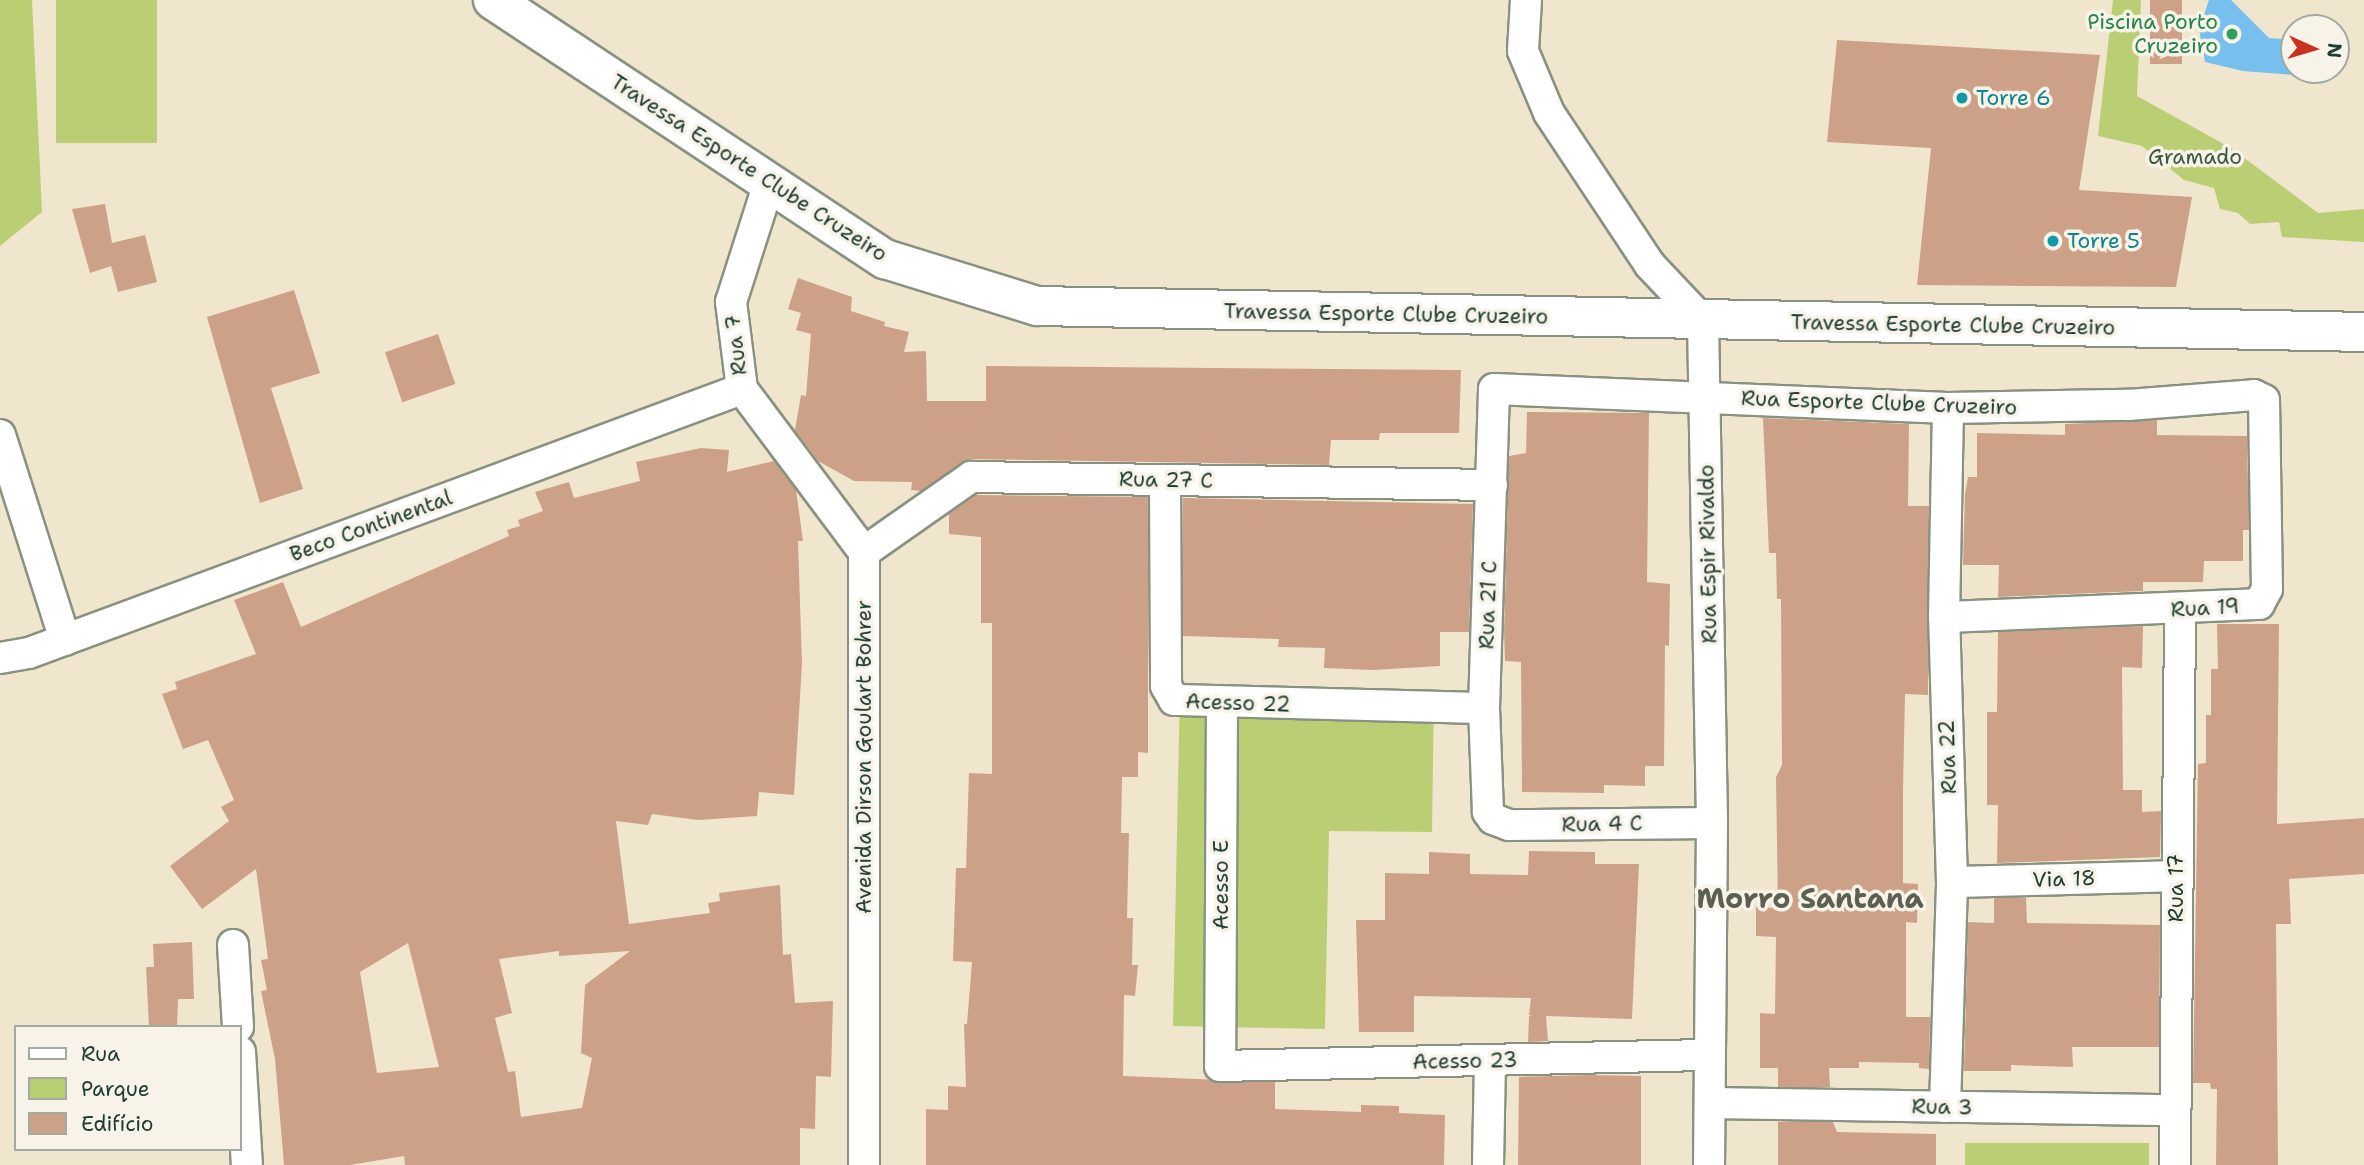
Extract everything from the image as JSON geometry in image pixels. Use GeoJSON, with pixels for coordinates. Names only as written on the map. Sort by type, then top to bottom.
{"type":"FeatureCollection","features":[{"type":"Feature","properties":{"kind":"street","name":"Travessa Esporte Clube Cruzeiro"},"geometry":{"type":"LineString","coordinates":[[493,0],[885,259],[1037,306],[2364,332]]}},
{"type":"Feature","properties":{"kind":"street"},"geometry":{"type":"LineString","coordinates":[[1526,0],[1523,51],[1549,113],[1650,265],[1703,321]]}},
{"type":"Feature","properties":{"kind":"street","name":"Rua 7"},"geometry":{"type":"LineString","coordinates":[[741,389],[731,302],[769,183]]}},
{"type":"Feature","properties":{"kind":"street","name":"Rua Espir Rivaldo"},"geometry":{"type":"LineString","coordinates":[[1703,321],[1712,823],[1709,1165]]}},
{"type":"Feature","properties":{"kind":"street"},"geometry":{"type":"LineString","coordinates":[[741,389],[864,552]]}},
{"type":"Feature","properties":{"kind":"street","name":"Beco Continental"},"geometry":{"type":"LineString","coordinates":[[0,658],[65,640],[741,389]]}},
{"type":"Feature","properties":{"kind":"street","name":"Rua Esporte Clube Cruzeiro"},"geometry":{"type":"LineString","coordinates":[[1494,389],[1948,408],[2128,405],[2254,395],[2264,400]]}},
{"type":"Feature","properties":{"kind":"street","name":"Rua 21 C"},"geometry":{"type":"LineString","coordinates":[[1493,819],[1485,804],[1484,708],[1494,389]]}},
{"type":"Feature","properties":{"kind":"street","name":"Rua 19"},"geometry":{"type":"LineString","coordinates":[[1944,617],[2252,606],[2265,598],[2264,400]]}},
{"type":"Feature","properties":{"kind":"street","name":"Rua 22"},"geometry":{"type":"LineString","coordinates":[[1945,1107],[1952,882],[1944,617],[1948,408]]}},
{"type":"Feature","properties":{"kind":"street"},"geometry":{"type":"LineString","coordinates":[[0,435],[65,640]]}},
{"type":"Feature","properties":{"kind":"street","name":"Rua 27 C"},"geometry":{"type":"LineString","coordinates":[[864,552],[971,477],[1492,485]]}},
{"type":"Feature","properties":{"kind":"street","name":"Acesso 22"},"geometry":{"type":"LineString","coordinates":[[1165,480],[1166,686],[1174,701],[1484,708]]}},
{"type":"Feature","properties":{"kind":"street","name":"Avenida Dirson Goulart Bohrer"},"geometry":{"type":"LineString","coordinates":[[864,552],[864,1165]]}},
{"type":"Feature","properties":{"kind":"street","name":"Rua 17"},"geometry":{"type":"LineString","coordinates":[[2175,1165],[2180,610]]}},
{"type":"Feature","properties":{"kind":"street","name":"Acesso E"},"geometry":{"type":"LineString","coordinates":[[1220,1066],[1222,704]]}},
{"type":"Feature","properties":{"kind":"street","name":"Rua 4 C"},"geometry":{"type":"LineString","coordinates":[[1493,819],[1509,825],[1712,823]]}},
{"type":"Feature","properties":{"kind":"street","name":"Via 18"},"geometry":{"type":"LineString","coordinates":[[1952,882],[2176,876]]}},
{"type":"Feature","properties":{"kind":"street"},"geometry":{"type":"LineString","coordinates":[[233,945],[238,1025]]}},
{"type":"Feature","properties":{"kind":"street","name":"Acesso 23"},"geometry":{"type":"LineString","coordinates":[[1220,1066],[1709,1055]]}},
{"type":"Feature","properties":{"kind":"street"},"geometry":{"type":"LineString","coordinates":[[1488,1165],[1490,1061]]}},
{"type":"Feature","properties":{"kind":"street"},"geometry":{"type":"LineString","coordinates":[[242,1084],[247,1165]]}},
{"type":"Feature","properties":{"kind":"street","name":"Rua 3"},"geometry":{"type":"LineString","coordinates":[[1710,1103],[2175,1110]]}},
{"type":"Feature","properties":{"kind":"green space"},"geometry":{"type":"Polygon","coordinates":[[[0,0],[32,0],[42,212],[0,246],[0,0]]]}},
{"type":"Feature","properties":{"kind":"green space"},"geometry":{"type":"Polygon","coordinates":[[[56,0],[157,0],[157,143],[56,143],[56,0]]]}},
{"type":"Feature","properties":{"kind":"green space","name":"Gramado"},"geometry":{"type":"Polygon","coordinates":[[[2113,0],[2141,0],[2137,96],[2231,148],[2318,213],[2364,209],[2364,242],[2282,237],[2279,222],[2250,224],[2238,213],[2220,209],[2214,188],[2184,180],[2142,146],[2098,136],[2113,0]]]}},
{"type":"Feature","properties":{"kind":"green space"},"geometry":{"type":"Polygon","coordinates":[[[1180,687],[1434,692],[1432,832],[1329,831],[1325,1029],[1173,1026],[1180,687]]]}},
{"type":"Feature","properties":{"kind":"green space"},"geometry":{"type":"Polygon","coordinates":[[[1965,1143],[2149,1143],[2149,1165],[1965,1165],[1965,1143]]]}},
{"type":"Feature","properties":{"kind":"water","name":"Piscina Porto Cruzeiro"},"geometry":{"type":"Polygon","coordinates":[[[2209,0],[2231,0],[2269,38],[2280,39],[2280,74],[2243,71],[2205,62],[2199,29],[2209,0]]]}},
{"type":"Feature","properties":{"kind":"building"},"geometry":{"type":"Polygon","coordinates":[[[2150,0],[2182,0],[2182,64],[2150,64],[2150,0]]]}},
{"type":"Feature","properties":{"kind":"building"},"geometry":{"type":"Polygon","coordinates":[[[1837,40],[2100,55],[2079,190],[2192,197],[2176,287],[1917,285],[1931,148],[1827,142],[1837,40]]]}},
{"type":"Feature","properties":{"kind":"building"},"geometry":{"type":"Polygon","coordinates":[[[105,204],[112,243],[145,235],[157,282],[118,292],[111,266],[90,273],[72,209],[105,204]]]}},
{"type":"Feature","properties":{"kind":"building"},"geometry":{"type":"Polygon","coordinates":[[[798,278],[852,297],[851,311],[885,322],[884,326],[909,332],[904,352],[926,351],[927,401],[986,401],[986,366],[1461,370],[1459,433],[1380,433],[1379,440],[1331,440],[1329,465],[971,459],[921,491],[911,490],[912,482],[854,481],[818,461],[795,430],[801,395],[806,396],[811,334],[796,330],[801,313],[788,309],[798,278]]]}},
{"type":"Feature","properties":{"kind":"building"},"geometry":{"type":"Polygon","coordinates":[[[294,290],[320,373],[271,388],[303,489],[260,503],[207,317],[294,290]]]}},
{"type":"Feature","properties":{"kind":"building"},"geometry":{"type":"Polygon","coordinates":[[[438,334],[455,384],[402,402],[385,352],[438,334]]]}},
{"type":"Feature","properties":{"kind":"building"},"geometry":{"type":"Polygon","coordinates":[[[1527,412],[1649,413],[1647,582],[1670,584],[1669,646],[1665,645],[1664,766],[1645,766],[1645,786],[1604,785],[1604,793],[1522,792],[1521,662],[1505,661],[1504,631],[1509,456],[1526,453],[1527,412]]]}},
{"type":"Feature","properties":{"kind":"building"},"geometry":{"type":"Polygon","coordinates":[[[1763,418],[1909,424],[1908,506],[1929,506],[1928,695],[1905,694],[1903,883],[1918,884],[1917,923],[1906,922],[1906,1017],[1930,1017],[1929,1069],[1919,1068],[1919,1063],[1859,1062],[1859,1068],[1829,1068],[1830,1087],[1778,1087],[1778,1068],[1760,1068],[1760,1013],[1775,1014],[1776,937],[1756,936],[1756,907],[1778,908],[1776,777],[1782,765],[1781,599],[1777,599],[1776,553],[1769,553],[1763,418]]]}},
{"type":"Feature","properties":{"kind":"building"},"geometry":{"type":"Polygon","coordinates":[[[2157,420],[2157,435],[2247,436],[2249,530],[2243,530],[2243,561],[2204,561],[2203,582],[2143,582],[2143,591],[1998,597],[1999,565],[1963,565],[1965,494],[1968,477],[1977,477],[1977,433],[2065,435],[2065,424],[2157,420]]]}},
{"type":"Feature","properties":{"kind":"building"},"geometry":{"type":"Polygon","coordinates":[[[701,448],[729,450],[727,472],[774,461],[796,490],[803,541],[798,541],[802,664],[794,795],[759,792],[757,816],[698,820],[652,814],[648,825],[616,821],[629,924],[710,913],[708,903],[720,901],[719,893],[780,885],[783,955],[791,954],[795,1003],[833,1001],[831,1077],[816,1076],[815,1129],[800,1128],[800,1165],[405,1165],[404,1156],[350,1165],[284,1165],[275,1059],[261,991],[267,990],[261,960],[268,959],[256,869],[202,909],[170,866],[229,821],[221,807],[234,800],[208,740],[183,749],[162,694],[177,689],[175,682],[256,654],[234,600],[283,582],[301,627],[509,536],[507,530],[520,526],[518,520],[543,511],[535,492],[569,482],[574,498],[640,481],[636,462],[701,448]],[[408,943],[360,972],[377,1073],[439,1067],[408,943]],[[559,951],[499,959],[512,1013],[495,1018],[508,1072],[515,1071],[521,1117],[582,1108],[592,1058],[581,1053],[585,985],[630,951],[559,956],[559,951]]]}},
{"type":"Feature","properties":{"kind":"building"},"geometry":{"type":"Polygon","coordinates":[[[976,495],[1148,497],[1148,753],[1138,752],[1138,777],[1122,777],[1121,833],[1129,833],[1127,918],[1133,918],[1132,965],[1138,965],[1135,996],[1124,995],[1123,1076],[1275,1082],[1275,1109],[1361,1112],[1361,1105],[1399,1106],[1399,1113],[1445,1115],[1444,1165],[926,1165],[926,1109],[948,1110],[948,1086],[966,1087],[964,1024],[967,1024],[972,962],[953,961],[956,868],[966,868],[969,773],[992,774],[992,623],[981,623],[981,537],[949,534],[949,514],[976,495]]]}},
{"type":"Feature","properties":{"kind":"building"},"geometry":{"type":"Polygon","coordinates":[[[1183,498],[1473,504],[1469,632],[1440,632],[1440,666],[1373,670],[1324,668],[1325,648],[1278,647],[1279,639],[1183,636],[1183,498]]]}},
{"type":"Feature","properties":{"kind":"building"},"geometry":{"type":"Polygon","coordinates":[[[2217,624],[2279,624],[2277,824],[2364,818],[2364,874],[2289,879],[2291,924],[2276,924],[2278,1165],[2216,1165],[2217,1089],[2211,1089],[2210,1083],[2193,1083],[2198,764],[2206,763],[2206,715],[2211,715],[2211,669],[2218,669],[2217,624]]]}},
{"type":"Feature","properties":{"kind":"building"},"geometry":{"type":"Polygon","coordinates":[[[2143,626],[2142,668],[2122,667],[2123,790],[2142,790],[2142,812],[2161,811],[2160,857],[1997,863],[1998,805],[1987,805],[1987,712],[1997,712],[1998,632],[2143,626]]]}},
{"type":"Feature","properties":{"kind":"building"},"geometry":{"type":"Polygon","coordinates":[[[1529,851],[1595,852],[1595,864],[1639,864],[1632,1019],[1546,1016],[1548,1041],[1528,1042],[1529,1016],[1533,1016],[1529,1015],[1531,998],[1414,996],[1414,1032],[1359,1032],[1356,920],[1385,920],[1385,873],[1429,874],[1429,852],[1470,854],[1470,874],[1528,875],[1529,851]]]}},
{"type":"Feature","properties":{"kind":"building"},"geometry":{"type":"Polygon","coordinates":[[[1994,898],[2026,898],[2027,923],[2160,925],[2159,1047],[2072,1047],[2073,1067],[2011,1065],[2011,1071],[1964,1071],[1968,922],[1994,923],[1994,898]]]}},
{"type":"Feature","properties":{"kind":"building"},"geometry":{"type":"Polygon","coordinates":[[[192,942],[194,999],[178,999],[177,1025],[149,1025],[146,967],[154,967],[153,944],[192,942]]]}},
{"type":"Feature","properties":{"kind":"building"},"geometry":{"type":"Polygon","coordinates":[[[1641,1076],[1641,1165],[1518,1165],[1519,1077],[1641,1076]]]}},
{"type":"Feature","properties":{"kind":"building"},"geometry":{"type":"Polygon","coordinates":[[[1778,1122],[1833,1122],[1837,1132],[1936,1134],[1936,1165],[1778,1165],[1778,1122]]]}},
{"type":"Feature","properties":{"kind":"place","name":"Piscina Porto Cruzeiro"},"geometry":{"type":"Point","coordinates":[2232,34]}},
{"type":"Feature","properties":{"kind":"place","name":"Torre 6"},"geometry":{"type":"Point","coordinates":[1962,98]}},
{"type":"Feature","properties":{"kind":"place","name":"Torre 5"},"geometry":{"type":"Point","coordinates":[2053,241]}},
{"type":"Feature","properties":{"kind":"district","name":"Morro Santana"},"geometry":{"type":"Point","coordinates":[1810,898]}}]}
